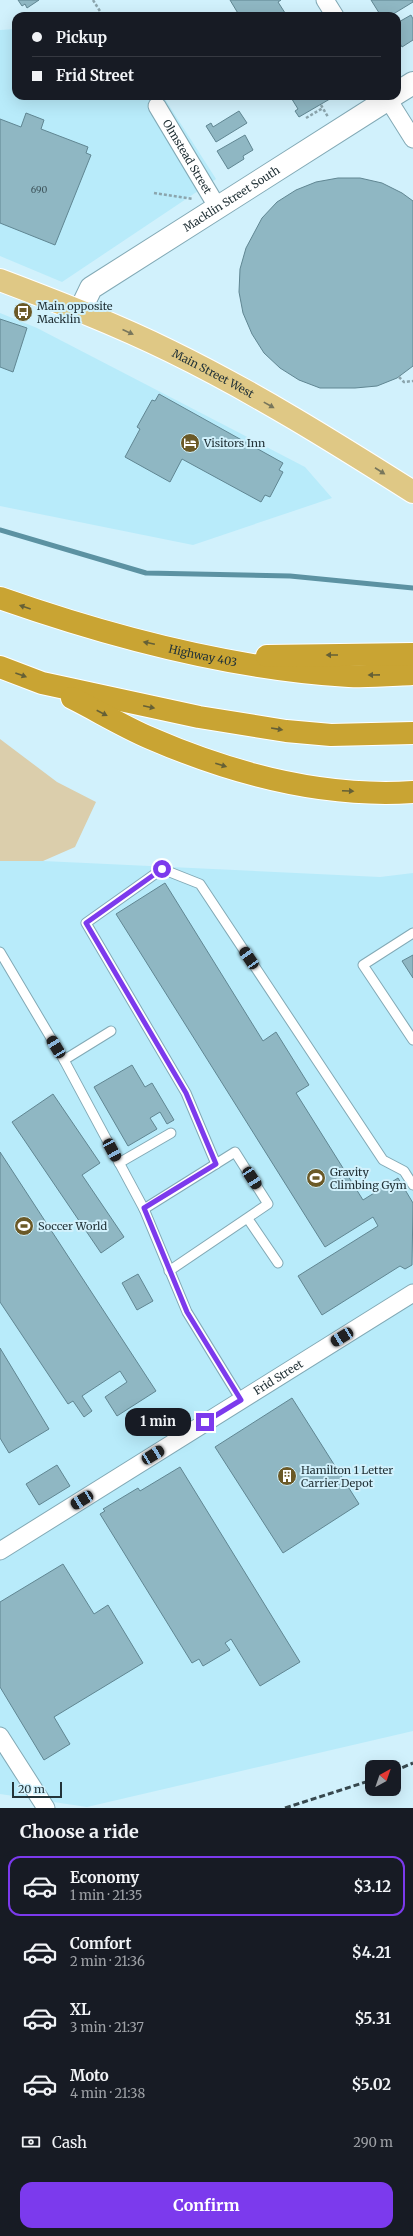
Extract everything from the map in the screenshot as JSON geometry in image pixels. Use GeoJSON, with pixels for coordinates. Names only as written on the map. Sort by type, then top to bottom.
{"type":"FeatureCollection","features":[{"type":"Feature","properties":{"kind":"highway","name":"Highway 403"},"geometry":{"type":"LineString","coordinates":[[0,598],[111,635],[228,660],[350,676],[413,674]]}},
{"type":"Feature","properties":{"kind":"highway"},"geometry":{"type":"LineString","coordinates":[[228,660],[277,655],[413,654]]}},
{"type":"Feature","properties":{"kind":"highway"},"geometry":{"type":"LineString","coordinates":[[0,667],[42,683],[149,738],[207,761],[267,779],[330,790],[393,794],[413,792]]}},
{"type":"Feature","properties":{"kind":"highway"},"geometry":{"type":"LineString","coordinates":[[42,683],[199,717],[286,731],[331,735],[413,733]]}},
{"type":"Feature","properties":{"kind":"main road","name":"Main Street West"},"geometry":{"type":"LineString","coordinates":[[0,280],[139,336],[200,367],[331,440],[413,492]]}},
{"type":"Feature","properties":{"kind":"street"},"geometry":{"type":"LineString","coordinates":[[325,0],[332,12]]}},
{"type":"Feature","properties":{"kind":"street","name":"Macklin Street South"},"geometry":{"type":"LineString","coordinates":[[401,90],[413,83]]}},
{"type":"Feature","properties":{"kind":"street","name":"Macklin Street South"},"geometry":{"type":"LineString","coordinates":[[80,311],[90,288],[218,208],[385,100]]}},
{"type":"Feature","properties":{"kind":"street"},"geometry":{"type":"LineString","coordinates":[[393,100],[413,139]]}},
{"type":"Feature","properties":{"kind":"street","name":"Olmstead Street"},"geometry":{"type":"LineString","coordinates":[[157,106],[218,208]]}},
{"type":"Feature","properties":{"kind":"street","name":"Frid Street"},"geometry":{"type":"LineString","coordinates":[[0,1551],[413,1293]]}},
{"type":"Feature","properties":{"kind":"street"},"geometry":{"type":"LineString","coordinates":[[0,1736],[46,1808]]}},
{"type":"Feature","properties":{"kind":"lane"},"geometry":{"type":"LineString","coordinates":[[216,1164],[186,1093],[86,923],[162,869],[200,884],[383,1160],[404,1171],[413,1185]]}},
{"type":"Feature","properties":{"kind":"lane"},"geometry":{"type":"LineString","coordinates":[[413,933],[363,965],[413,1040]]}},
{"type":"Feature","properties":{"kind":"lane"},"geometry":{"type":"LineString","coordinates":[[0,952],[64,1060],[144,1208],[168,1271],[187,1312],[241,1400]]}},
{"type":"Feature","properties":{"kind":"lane"},"geometry":{"type":"LineString","coordinates":[[64,1060],[111,1031]]}},
{"type":"Feature","properties":{"kind":"lane"},"geometry":{"type":"LineString","coordinates":[[119,1163],[171,1132]]}},
{"type":"Feature","properties":{"kind":"lane"},"geometry":{"type":"LineString","coordinates":[[144,1208],[235,1152],[268,1204],[248,1219],[168,1271]]}},
{"type":"Feature","properties":{"kind":"lane"},"geometry":{"type":"LineString","coordinates":[[248,1219],[278,1263]]}},
{"type":"Feature","properties":{"kind":"path"},"geometry":{"type":"LineString","coordinates":[[93,0],[100,12]]}},
{"type":"Feature","properties":{"kind":"path"},"geometry":{"type":"LineString","coordinates":[[306,118],[322,107],[331,121]]}},
{"type":"Feature","properties":{"kind":"path"},"geometry":{"type":"LineString","coordinates":[[154,193],[195,199]]}},
{"type":"Feature","properties":{"kind":"path"},"geometry":{"type":"LineString","coordinates":[[399,377],[404,382],[413,381]]}},
{"type":"Feature","properties":{"kind":"shaded area"},"geometry":{"type":"Polygon","coordinates":[[[12,29],[12,100],[166,100],[216,179],[62,282],[0,256],[0,30],[12,29]]]}},
{"type":"Feature","properties":{"kind":"shaded area"},"geometry":{"type":"Polygon","coordinates":[[[0,313],[37,328],[305,467],[332,498],[193,545],[0,506],[0,313]]]}},
{"type":"Feature","properties":{"kind":"shaded area"},"geometry":{"type":"Polygon","coordinates":[[[0,739],[57,782],[96,802],[75,847],[43,861],[0,861],[0,739]]]}},
{"type":"Feature","properties":{"kind":"shaded area"},"geometry":{"type":"Polygon","coordinates":[[[0,861],[43,861],[380,877],[413,873],[413,1731],[87,1807],[0,1794],[0,861]]]}},
{"type":"Feature","properties":{"kind":"building"},"geometry":{"type":"Polygon","coordinates":[[[18,0],[39,0],[27,8],[25,4],[22,6],[18,0]]]}},
{"type":"Feature","properties":{"kind":"building"},"geometry":{"type":"Polygon","coordinates":[[[230,0],[281,0],[278,2],[284,12],[237,12],[230,0]]]}},
{"type":"Feature","properties":{"kind":"building"},"geometry":{"type":"Polygon","coordinates":[[[371,0],[413,0],[413,2],[397,12],[378,12],[371,0]]]}},
{"type":"Feature","properties":{"kind":"building"},"geometry":{"type":"Polygon","coordinates":[[[411,15],[413,19],[413,40],[402,47],[401,45],[401,21],[411,15]]]}},
{"type":"Feature","properties":{"kind":"building"},"geometry":{"type":"Polygon","coordinates":[[[292,100],[328,100],[299,117],[295,111],[298,109],[292,100]]]}},
{"type":"Feature","properties":{"kind":"building"},"geometry":{"type":"Polygon","coordinates":[[[239,111],[247,123],[216,142],[206,126],[211,123],[213,127],[239,111]]]}},
{"type":"Feature","properties":{"kind":"building"},"geometry":{"type":"Polygon","coordinates":[[[26,113],[44,120],[41,129],[88,147],[86,153],[91,155],[55,245],[0,223],[0,119],[21,127],[26,113]]]}},
{"type":"Feature","properties":{"kind":"building"},"geometry":{"type":"Polygon","coordinates":[[[245,135],[253,150],[243,156],[244,159],[228,169],[217,151],[245,135]]]}},
{"type":"Feature","properties":{"kind":"building"},"geometry":{"type":"Polygon","coordinates":[[[338,178],[360,178],[382,183],[402,193],[413,201],[413,366],[397,378],[377,386],[355,388],[320,388],[299,380],[280,368],[264,353],[252,334],[243,313],[239,292],[240,269],[246,248],[262,218],[277,202],[296,190],[316,182],[338,178]]]}},
{"type":"Feature","properties":{"kind":"building"},"geometry":{"type":"Polygon","coordinates":[[[0,319],[27,328],[13,372],[0,367],[0,319]]]}},
{"type":"Feature","properties":{"kind":"building","name":"Visitors Inn"},"geometry":{"type":"Polygon","coordinates":[[[159,394],[283,463],[279,470],[283,472],[270,497],[265,495],[261,502],[182,459],[170,482],[125,457],[140,429],[137,427],[152,400],[155,401],[159,394]]]}},
{"type":"Feature","properties":{"kind":"building"},"geometry":{"type":"Polygon","coordinates":[[[165,883],[263,1041],[276,1032],[309,1085],[296,1093],[363,1200],[398,1178],[413,1203],[412,1265],[405,1269],[400,1266],[322,1315],[298,1276],[378,1226],[373,1217],[325,1247],[116,914],[165,883]]]}},
{"type":"Feature","properties":{"kind":"building"},"geometry":{"type":"Polygon","coordinates":[[[413,955],[413,978],[402,961],[413,955]]]}},
{"type":"Feature","properties":{"kind":"building"},"geometry":{"type":"Polygon","coordinates":[[[132,1065],[145,1087],[152,1083],[174,1120],[167,1124],[160,1112],[150,1118],[157,1129],[128,1146],[94,1087],[132,1065]]]}},
{"type":"Feature","properties":{"kind":"building"},"geometry":{"type":"Polygon","coordinates":[[[53,1094],[100,1163],[82,1175],[124,1237],[101,1253],[12,1122],[53,1094]]]}},
{"type":"Feature","properties":{"kind":"building","name":"Soccer World"},"geometry":{"type":"Polygon","coordinates":[[[0,1152],[156,1391],[117,1416],[105,1397],[127,1382],[120,1371],[82,1396],[92,1411],[84,1417],[73,1401],[68,1404],[0,1302],[0,1152]]]}},
{"type":"Feature","properties":{"kind":"building"},"geometry":{"type":"Polygon","coordinates":[[[138,1274],[153,1301],[137,1310],[122,1283],[138,1274]]]}},
{"type":"Feature","properties":{"kind":"building"},"geometry":{"type":"Polygon","coordinates":[[[0,1348],[49,1429],[9,1453],[0,1438],[0,1348]]]}},
{"type":"Feature","properties":{"kind":"building","name":"Hamilton 1 Letter Carrier Depot"},"geometry":{"type":"Polygon","coordinates":[[[292,1398],[359,1504],[283,1553],[215,1447],[292,1398]]]}},
{"type":"Feature","properties":{"kind":"building"},"geometry":{"type":"Polygon","coordinates":[[[57,1465],[70,1486],[39,1505],[26,1484],[57,1465]]]}},
{"type":"Feature","properties":{"kind":"building"},"geometry":{"type":"Polygon","coordinates":[[[180,1467],[300,1662],[260,1686],[231,1639],[225,1643],[230,1650],[203,1666],[199,1659],[192,1663],[100,1514],[105,1511],[103,1509],[138,1488],[140,1491],[180,1467]]]}},
{"type":"Feature","properties":{"kind":"building"},"geometry":{"type":"Polygon","coordinates":[[[63,1564],[94,1614],[108,1605],[143,1663],[54,1717],[70,1744],[44,1760],[0,1687],[0,1602],[63,1564]]]}},
{"type":"Feature","properties":{"kind":"waterway"},"geometry":{"type":"LineString","coordinates":[[0,530],[146,573],[290,576],[413,588]]}},
{"type":"Feature","properties":{"kind":"railway"},"geometry":{"type":"LineString","coordinates":[[401,1768],[413,1763]]}},
{"type":"Feature","properties":{"kind":"railway"},"geometry":{"type":"LineString","coordinates":[[285,1808],[365,1782]]}},
{"type":"Feature","properties":{"kind":"place","name":"Main opposite Macklin"},"geometry":{"type":"Point","coordinates":[23,312]}},
{"type":"Feature","properties":{"kind":"place","name":"Visitors Inn"},"geometry":{"type":"Point","coordinates":[190,443]}},
{"type":"Feature","properties":{"kind":"place","name":"Gravity Climbing Gym"},"geometry":{"type":"Point","coordinates":[316,1178]}},
{"type":"Feature","properties":{"kind":"place","name":"Soccer World"},"geometry":{"type":"Point","coordinates":[24,1226]}},
{"type":"Feature","properties":{"kind":"place","name":"Hamilton 1 Letter Carrier Depot"},"geometry":{"type":"Point","coordinates":[287,1476]}},
{"type":"Feature","properties":{"kind":"route"},"geometry":{"type":"LineString","coordinates":[[162,869],[86,923],[186,1093],[216,1164],[144,1208],[168,1271],[187,1312],[241,1400],[205,1422]]}}]}
